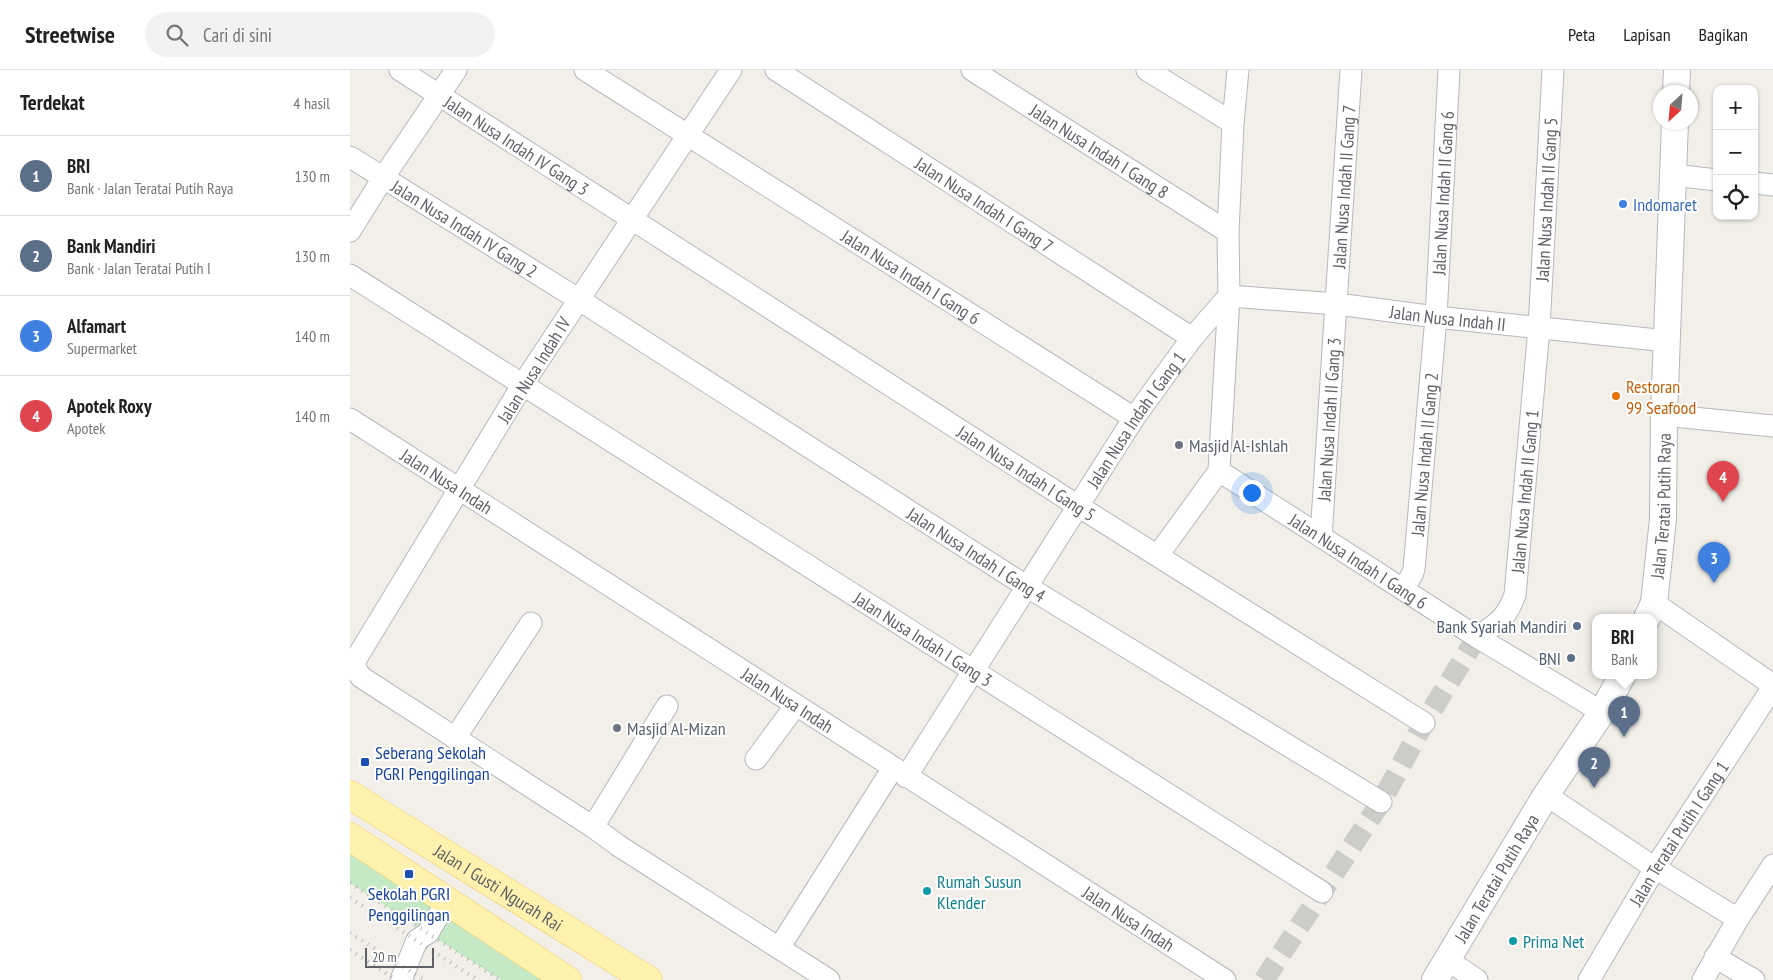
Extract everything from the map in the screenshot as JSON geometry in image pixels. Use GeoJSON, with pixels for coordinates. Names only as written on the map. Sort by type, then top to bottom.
{"type":"FeatureCollection","features":[{"type":"Feature","properties":{"kind":"main road","name":"Jalan I Gusti Ngurah Rai"},"geometry":{"type":"LineString","coordinates":[[350,794],[648,980]]}},
{"type":"Feature","properties":{"kind":"main road"},"geometry":{"type":"LineString","coordinates":[[350,837],[567,980]]}},
{"type":"Feature","properties":{"kind":"street","name":"Jalan Nusa Indah IV Gang 3"},"geometry":{"type":"LineString","coordinates":[[400,70],[633,218]]}},
{"type":"Feature","properties":{"kind":"street"},"geometry":{"type":"LineString","coordinates":[[350,231],[383,178],[456,70]]}},
{"type":"Feature","properties":{"kind":"street","name":"Jalan Nusa Indah I Gang 6"},"geometry":{"type":"LineString","coordinates":[[584,70],[1134,418]]}},
{"type":"Feature","properties":{"kind":"street","name":"Jalan Nusa Indah IV"},"geometry":{"type":"LineString","coordinates":[[454,738],[361,677],[355,668],[356,660],[523,384],[731,70]]}},
{"type":"Feature","properties":{"kind":"street","name":"Jalan Nusa Indah I Gang 7"},"geometry":{"type":"LineString","coordinates":[[776,70],[1192,338]]}},
{"type":"Feature","properties":{"kind":"street","name":"Jalan Nusa Indah I Gang 8"},"geometry":{"type":"LineString","coordinates":[[972,70],[1228,232]]}},
{"type":"Feature","properties":{"kind":"street"},"geometry":{"type":"LineString","coordinates":[[1147,70],[1233,124]]}},
{"type":"Feature","properties":{"kind":"street"},"geometry":{"type":"LineString","coordinates":[[1158,555],[1219,471],[1229,296],[1228,232],[1233,124],[1238,70]]}},
{"type":"Feature","properties":{"kind":"street","name":"Jalan Nusa Indah II Gang 7"},"geometry":{"type":"LineString","coordinates":[[1337,304],[1351,70]]}},
{"type":"Feature","properties":{"kind":"street","name":"Jalan Nusa Indah II Gang 6"},"geometry":{"type":"LineString","coordinates":[[1436,317],[1449,70]]}},
{"type":"Feature","properties":{"kind":"street","name":"Jalan Nusa Indah II Gang 5"},"geometry":{"type":"LineString","coordinates":[[1539,328],[1553,70]]}},
{"type":"Feature","properties":{"kind":"street"},"geometry":{"type":"LineString","coordinates":[[1676,85],[1677,70]]}},
{"type":"Feature","properties":{"kind":"street","name":"Jalan Teratai Putih Raya"},"geometry":{"type":"LineString","coordinates":[[1651,610],[1663,520],[1664,415],[1675,130]]}},
{"type":"Feature","properties":{"kind":"street","name":"Jalan Nusa Indah IV Gang 2"},"geometry":{"type":"LineString","coordinates":[[350,157],[578,300]]}},
{"type":"Feature","properties":{"kind":"street"},"geometry":{"type":"LineString","coordinates":[[1673,175],[1713,180]]}},
{"type":"Feature","properties":{"kind":"street"},"geometry":{"type":"LineString","coordinates":[[1758,183],[1773,185]]}},
{"type":"Feature","properties":{"kind":"street","name":"Jalan Nusa Indah I Gang 5"},"geometry":{"type":"LineString","coordinates":[[633,218],[1078,506],[1424,723]]}},
{"type":"Feature","properties":{"kind":"street","name":"Jalan Nusa Indah I Gang 3"},"geometry":{"type":"LineString","coordinates":[[350,275],[1322,892]]}},
{"type":"Feature","properties":{"kind":"street","name":"Jalan Nusa Indah I Gang 1"},"geometry":{"type":"LineString","coordinates":[[779,948],[974,670],[1134,418],[1192,338],[1229,296]]}},
{"type":"Feature","properties":{"kind":"street","name":"Jalan Nusa Indah II"},"geometry":{"type":"LineString","coordinates":[[1229,296],[1337,304],[1436,317],[1667,341]]}},
{"type":"Feature","properties":{"kind":"street","name":"Jalan Nusa Indah I Gang 4"},"geometry":{"type":"LineString","coordinates":[[578,300],[1026,586],[1381,802]]}},
{"type":"Feature","properties":{"kind":"street","name":"Jalan Nusa Indah II Gang 3"},"geometry":{"type":"LineString","coordinates":[[1321,537],[1337,304]]}},
{"type":"Feature","properties":{"kind":"street","name":"Jalan Nusa Indah II Gang 2"},"geometry":{"type":"LineString","coordinates":[[1402,588],[1412,576],[1414,569],[1436,317]]}},
{"type":"Feature","properties":{"kind":"street","name":"Jalan Nusa Indah II Gang 1"},"geometry":{"type":"LineString","coordinates":[[1477,638],[1498,623],[1509,612],[1515,595],[1539,328]]}},
{"type":"Feature","properties":{"kind":"street"},"geometry":{"type":"LineString","coordinates":[[1664,415],[1773,426]]}},
{"type":"Feature","properties":{"kind":"street","name":"Jalan Nusa Indah"},"geometry":{"type":"LineString","coordinates":[[350,419],[1225,980]]}},
{"type":"Feature","properties":{"kind":"street","name":"Jalan Nusa Indah I Gang 6"},"geometry":{"type":"LineString","coordinates":[[1219,471],[1477,638],[1602,712]]}},
{"type":"Feature","properties":{"kind":"street"},"geometry":{"type":"LineString","coordinates":[[1651,610],[1773,686]]}},
{"type":"Feature","properties":{"kind":"street"},"geometry":{"type":"LineString","coordinates":[[531,623],[454,738],[829,980]]}},
{"type":"Feature","properties":{"kind":"street","name":"Jalan Teratai Putih Raya"},"geometry":{"type":"LineString","coordinates":[[1440,970],[1546,795],[1602,712],[1620,679]]}},
{"type":"Feature","properties":{"kind":"street","name":"Jalan Teratai Putih I Gang 1"},"geometry":{"type":"LineString","coordinates":[[1589,980],[1655,868],[1773,686]]}},
{"type":"Feature","properties":{"kind":"street"},"geometry":{"type":"LineString","coordinates":[[756,759],[796,705]]}},
{"type":"Feature","properties":{"kind":"street"},"geometry":{"type":"LineString","coordinates":[[593,827],[667,706]]}},
{"type":"Feature","properties":{"kind":"street"},"geometry":{"type":"LineString","coordinates":[[1546,795],[1655,868],[1738,918]]}},
{"type":"Feature","properties":{"kind":"street"},"geometry":{"type":"LineString","coordinates":[[1703,980],[1738,918],[1769,880]]}},
{"type":"Feature","properties":{"kind":"street"},"geometry":{"type":"LineString","coordinates":[[401,980],[417,940],[428,933],[448,901]]}},
{"type":"Feature","properties":{"kind":"street"},"geometry":{"type":"LineString","coordinates":[[1715,957],[1754,980]]}},
{"type":"Feature","properties":{"kind":"street"},"geometry":{"type":"LineString","coordinates":[[1440,970],[1477,980]]}},
{"type":"Feature","properties":{"kind":"green space"},"geometry":{"type":"Polygon","coordinates":[[[350,835],[571,980],[501,980],[350,883],[350,835]]]}},
{"type":"Feature","properties":{"kind":"tunnel"},"geometry":{"type":"LineString","coordinates":[[1264,980],[1381,802],[1424,723],[1477,637]]}},
{"type":"Feature","properties":{"kind":"railway"},"geometry":{"type":"LineString","coordinates":[[350,883],[500,980]]}},
{"type":"Feature","properties":{"kind":"railway"},"geometry":{"type":"LineString","coordinates":[[350,898],[478,980]]}},
{"type":"Feature","properties":{"kind":"railway"},"geometry":{"type":"LineString","coordinates":[[350,933],[424,980]]}},
{"type":"Feature","properties":{"kind":"railway"},"geometry":{"type":"LineString","coordinates":[[350,950],[396,980]]}},
{"type":"Feature","properties":{"kind":"place","name":"Indomaret"},"geometry":{"type":"Point","coordinates":[1623,204]}},
{"type":"Feature","properties":{"kind":"place","name":"Restoran 99 Seafood"},"geometry":{"type":"Point","coordinates":[1616,396]}},
{"type":"Feature","properties":{"kind":"place","name":"Masjid Al-Ishlah"},"geometry":{"type":"Point","coordinates":[1179,445]}},
{"type":"Feature","properties":{"kind":"place","name":"Apotek Roxy"},"geometry":{"type":"Point","coordinates":[1723,502]}},
{"type":"Feature","properties":{"kind":"place","name":"Alfamart"},"geometry":{"type":"Point","coordinates":[1714,583]}},
{"type":"Feature","properties":{"kind":"place","name":"Bank Syariah Mandiri"},"geometry":{"type":"Point","coordinates":[1577,626]}},
{"type":"Feature","properties":{"kind":"place","name":"BNI"},"geometry":{"type":"Point","coordinates":[1571,658]}},
{"type":"Feature","properties":{"kind":"place","name":"Masjid Al-Mizan"},"geometry":{"type":"Point","coordinates":[617,728]}},
{"type":"Feature","properties":{"kind":"place","name":"BRI"},"geometry":{"type":"Point","coordinates":[1624,737]}},
{"type":"Feature","properties":{"kind":"place","name":"Seberang Sekolah PGRI Penggilingan"},"geometry":{"type":"Point","coordinates":[365,762]}},
{"type":"Feature","properties":{"kind":"place","name":"Bank Mandiri"},"geometry":{"type":"Point","coordinates":[1594,788]}},
{"type":"Feature","properties":{"kind":"place","name":"Sekolah PGRI Penggilingan"},"geometry":{"type":"Point","coordinates":[409,874]}},
{"type":"Feature","properties":{"kind":"place","name":"Rumah Susun Klender"},"geometry":{"type":"Point","coordinates":[927,891]}},
{"type":"Feature","properties":{"kind":"place","name":"Prima Net"},"geometry":{"type":"Point","coordinates":[1513,941]}}]}
